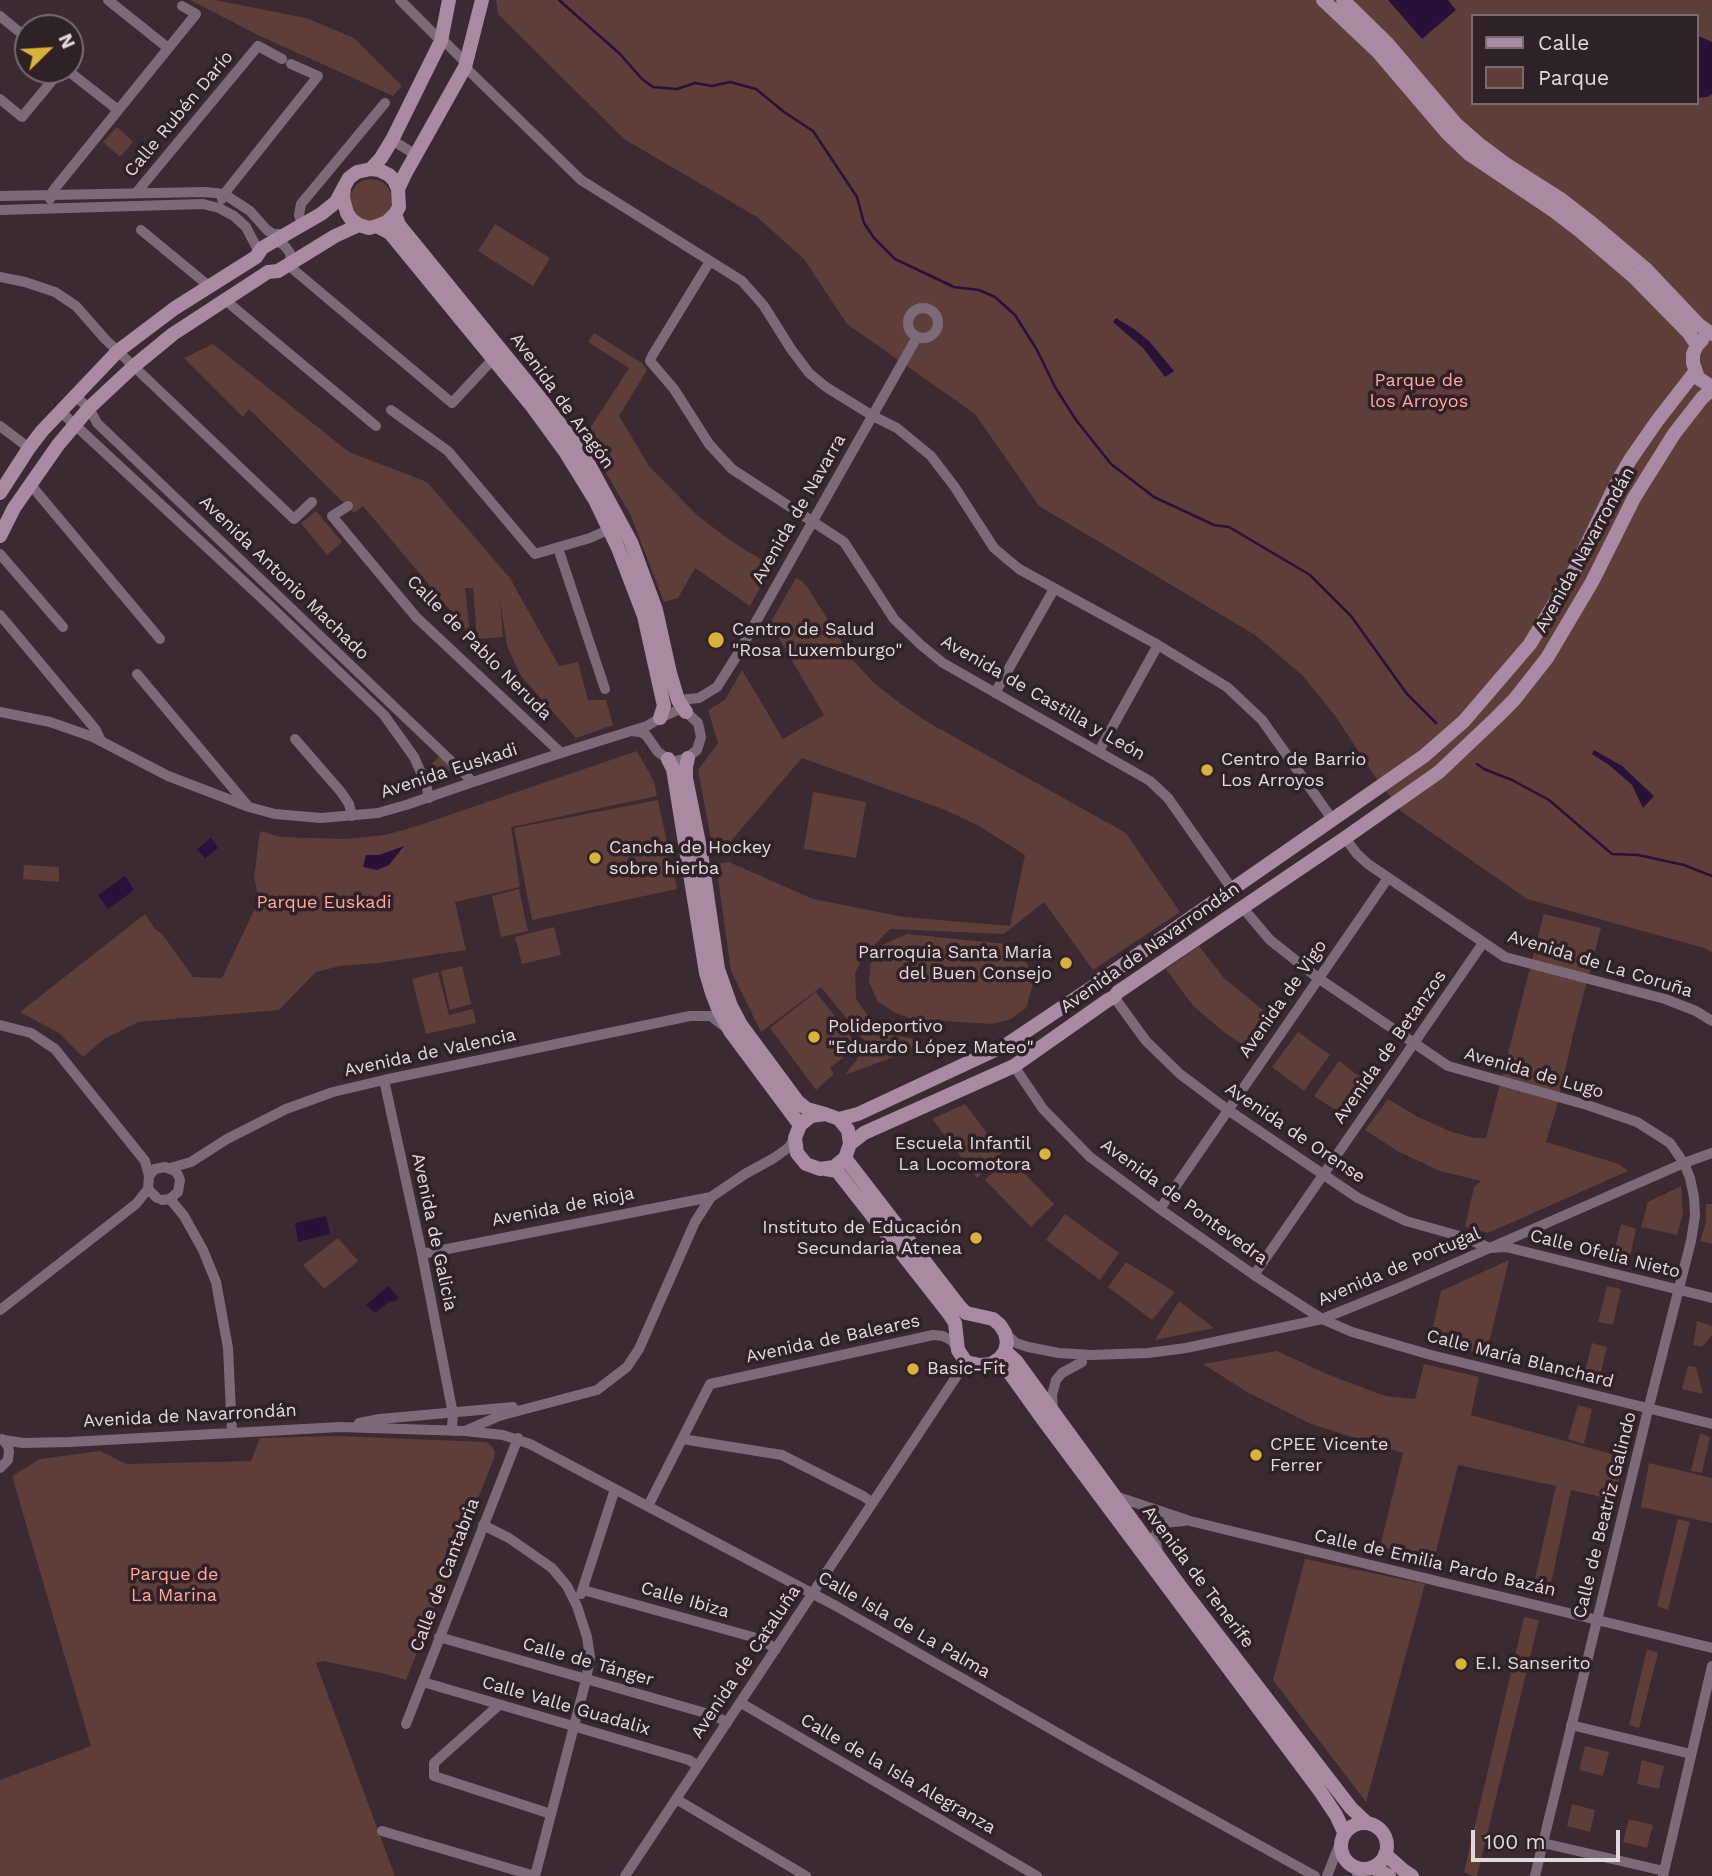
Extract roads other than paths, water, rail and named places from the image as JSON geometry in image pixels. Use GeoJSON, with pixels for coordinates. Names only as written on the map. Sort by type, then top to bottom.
{"type":"FeatureCollection","features":[{"type":"Feature","properties":{"kind":"main road"},"geometry":{"type":"LineString","coordinates":[[371,169],[392,140],[440,42],[449,0]]}},
{"type":"Feature","properties":{"kind":"main road"},"geometry":{"type":"LineString","coordinates":[[344,187],[343,198],[347,213],[359,225],[369,228],[377,226],[387,222],[395,214],[398,206],[398,186],[465,66],[482,0]]}},
{"type":"Feature","properties":{"kind":"main road"},"geometry":{"type":"LineString","coordinates":[[1323,0],[1378,52],[1447,133],[1469,154],[1580,231],[1635,278],[1689,333],[1697,345]]}},
{"type":"Feature","properties":{"kind":"main road"},"geometry":{"type":"LineString","coordinates":[[1343,0],[1387,43],[1456,124],[1507,165],[1594,225],[1646,270],[1699,325],[1712,334],[1697,345],[1693,354],[1695,372],[1702,382],[1712,388]]}},
{"type":"Feature","properties":{"kind":"main road"},"geometry":{"type":"LineString","coordinates":[[0,493],[29,447],[118,351],[175,308],[258,254],[262,248],[321,214],[336,202],[349,178],[357,172],[379,170],[394,180],[398,189]]}},
{"type":"Feature","properties":{"kind":"main road","name":"Avenida de Aragón"},"geometry":{"type":"LineString","coordinates":[[395,214],[400,225],[540,398],[590,467],[631,542],[656,610],[670,673],[682,706]]}},
{"type":"Feature","properties":{"kind":"main road"},"geometry":{"type":"LineString","coordinates":[[0,536],[14,508],[58,445],[89,408],[134,366],[173,334],[268,272],[278,271],[359,225]]}},
{"type":"Feature","properties":{"kind":"main road","name":"Avenida de Aragón"},"geometry":{"type":"LineString","coordinates":[[377,226],[390,233],[531,405],[566,453],[595,500],[610,529],[645,616],[664,706],[658,719]]}},
{"type":"Feature","properties":{"kind":"main road","name":"Avenida Navarrondán"},"geometry":{"type":"LineString","coordinates":[[1375,790],[1424,756],[1464,721],[1530,644],[1573,573],[1630,460],[1695,372]]}},
{"type":"Feature","properties":{"kind":"main road","name":"Avenida Navarrondán"},"geometry":{"type":"LineString","coordinates":[[1390,806],[1439,772],[1478,736],[1514,700],[1547,658],[1592,582],[1633,498],[1674,435],[1712,388]]}},
{"type":"Feature","properties":{"kind":"main road"},"geometry":{"type":"LineString","coordinates":[[688,758],[686,778],[701,853],[718,969],[731,1006],[741,1025],[798,1102],[807,1109],[832,1116],[848,1130],[848,1151],[960,1307],[966,1313],[993,1319],[1005,1333],[1007,1342],[1000,1358],[991,1364],[980,1365],[962,1356],[955,1324],[950,1315],[837,1171],[813,1166],[797,1153],[798,1132],[811,1116],[832,1116]]}},
{"type":"Feature","properties":{"kind":"main road"},"geometry":{"type":"LineString","coordinates":[[668,759],[673,769],[706,972],[712,993],[730,1031],[798,1132]]}},
{"type":"Feature","properties":{"kind":"main road","name":"Avenida de Navarrondán"},"geometry":{"type":"LineString","coordinates":[[832,1116],[858,1114],[1002,1047],[1375,790]]}},
{"type":"Feature","properties":{"kind":"main road","name":"Avenida de Navarrondán"},"geometry":{"type":"LineString","coordinates":[[848,1151],[864,1133],[1013,1065],[1390,806]]}},
{"type":"Feature","properties":{"kind":"main road"},"geometry":{"type":"LineString","coordinates":[[1332,820],[1333,833],[1345,838]]}},
{"type":"Feature","properties":{"kind":"main road"},"geometry":{"type":"LineString","coordinates":[[1233,889],[1232,901],[1244,906]]}},
{"type":"Feature","properties":{"kind":"main road"},"geometry":{"type":"LineString","coordinates":[[1102,980],[1101,993],[1113,996]]}},
{"type":"Feature","properties":{"kind":"main road"},"geometry":{"type":"LineString","coordinates":[[1002,1047],[1000,1059],[1013,1065]]}},
{"type":"Feature","properties":{"kind":"main road"},"geometry":{"type":"LineString","coordinates":[[813,1166],[834,1167],[848,1151]]}},
{"type":"Feature","properties":{"kind":"main road"},"geometry":{"type":"LineString","coordinates":[[957,1333],[964,1322],[977,1316]]}},
{"type":"Feature","properties":{"kind":"main road","name":"Avenida de Tenerife"},"geometry":{"type":"LineString","coordinates":[[1005,1349],[1159,1558],[1351,1808],[1366,1822]]}},
{"type":"Feature","properties":{"kind":"main road","name":"Avenida de Tenerife"},"geometry":{"type":"LineString","coordinates":[[991,1364],[1006,1368],[1320,1791],[1336,1815],[1342,1838]]}},
{"type":"Feature","properties":{"kind":"main road"},"geometry":{"type":"LineString","coordinates":[[1364,1871],[1383,1860],[1388,1848],[1385,1836],[1378,1826],[1366,1822],[1354,1824],[1342,1838],[1342,1856],[1350,1865],[1364,1871],[1389,1876]]}},
{"type":"Feature","properties":{"kind":"main road"},"geometry":{"type":"LineString","coordinates":[[1385,1854],[1412,1876]]}},
{"type":"Feature","properties":{"kind":"street"},"geometry":{"type":"LineString","coordinates":[[108,0],[168,48]]}},
{"type":"Feature","properties":{"kind":"street"},"geometry":{"type":"LineString","coordinates":[[400,0],[581,180],[742,281],[764,306],[809,373],[826,387],[897,428],[931,456],[994,548],[1019,569],[1158,645],[1227,687],[1247,704],[1262,720],[1332,820]]}},
{"type":"Feature","properties":{"kind":"street"},"geometry":{"type":"LineString","coordinates":[[51,208],[50,195],[196,14],[182,6]]}},
{"type":"Feature","properties":{"kind":"street"},"geometry":{"type":"LineString","coordinates":[[0,16],[14,27]]}},
{"type":"Feature","properties":{"kind":"street","name":"Calle Rubén Darío"},"geometry":{"type":"LineString","coordinates":[[136,193],[258,46],[318,76],[224,194]]}},
{"type":"Feature","properties":{"kind":"street"},"geometry":{"type":"LineString","coordinates":[[84,83],[118,110]]}},
{"type":"Feature","properties":{"kind":"street"},"geometry":{"type":"LineString","coordinates":[[0,99],[22,117],[49,84]]}},
{"type":"Feature","properties":{"kind":"street"},"geometry":{"type":"LineString","coordinates":[[302,225],[299,215],[301,204],[385,103]]}},
{"type":"Feature","properties":{"kind":"street"},"geometry":{"type":"LineString","coordinates":[[392,140],[416,155]]}},
{"type":"Feature","properties":{"kind":"street"},"geometry":{"type":"LineString","coordinates":[[0,196],[205,192],[224,194],[250,211],[267,230],[282,237],[290,253],[289,263],[452,403],[493,359]]}},
{"type":"Feature","properties":{"kind":"street"},"geometry":{"type":"LineString","coordinates":[[218,207],[224,194]]}},
{"type":"Feature","properties":{"kind":"street"},"geometry":{"type":"LineString","coordinates":[[0,210],[203,204],[218,207],[246,227],[258,254],[258,263],[262,270],[268,272]]}},
{"type":"Feature","properties":{"kind":"street"},"geometry":{"type":"LineString","coordinates":[[141,230],[209,286]]}},
{"type":"Feature","properties":{"kind":"street","name":"Avenida de Castilla y León"},"geometry":{"type":"LineString","coordinates":[[710,261],[650,361],[674,389],[709,444],[732,469],[844,542],[894,620],[943,663],[1150,781],[1168,798],[1233,889]]}},
{"type":"Feature","properties":{"kind":"street"},"geometry":{"type":"LineString","coordinates":[[0,277],[55,292],[76,306],[105,339],[294,519],[312,502]]}},
{"type":"Feature","properties":{"kind":"street"},"geometry":{"type":"LineString","coordinates":[[225,300],[376,426]]}},
{"type":"Feature","properties":{"kind":"street","name":"Avenida de Navarra"},"geometry":{"type":"LineString","coordinates":[[706,694],[717,687],[736,656],[917,337]]}},
{"type":"Feature","properties":{"kind":"street","name":"Avenida Antonio Machado"},"geometry":{"type":"LineString","coordinates":[[75,396],[89,408],[97,423],[473,782]]}},
{"type":"Feature","properties":{"kind":"street","name":"Avenida Antonio Machado"},"geometry":{"type":"LineString","coordinates":[[60,411],[384,715],[414,757],[429,798]]}},
{"type":"Feature","properties":{"kind":"street"},"geometry":{"type":"LineString","coordinates":[[391,411],[448,451],[535,554],[610,529]]}},
{"type":"Feature","properties":{"kind":"street"},"geometry":{"type":"LineString","coordinates":[[0,426],[29,447]]}},
{"type":"Feature","properties":{"kind":"street"},"geometry":{"type":"LineString","coordinates":[[99,446],[108,433]]}},
{"type":"Feature","properties":{"kind":"street"},"geometry":{"type":"LineString","coordinates":[[30,484],[160,639]]}},
{"type":"Feature","properties":{"kind":"street","name":"Calle de Pablo Neruda"},"geometry":{"type":"LineString","coordinates":[[348,506],[332,516],[416,617],[561,753]]}},
{"type":"Feature","properties":{"kind":"street"},"geometry":{"type":"LineString","coordinates":[[558,548],[605,689]]}},
{"type":"Feature","properties":{"kind":"street"},"geometry":{"type":"LineString","coordinates":[[0,554],[63,627]]}},
{"type":"Feature","properties":{"kind":"street"},"geometry":{"type":"LineString","coordinates":[[995,693],[1054,589]]}},
{"type":"Feature","properties":{"kind":"street"},"geometry":{"type":"LineString","coordinates":[[0,615],[96,730],[101,741]]}},
{"type":"Feature","properties":{"kind":"street"},"geometry":{"type":"LineString","coordinates":[[1099,751],[1158,645]]}},
{"type":"Feature","properties":{"kind":"street"},"geometry":{"type":"LineString","coordinates":[[137,674],[249,807]]}},
{"type":"Feature","properties":{"kind":"street"},"geometry":{"type":"LineString","coordinates":[[653,745],[653,730],[658,719],[678,710],[688,700],[706,694]]}},
{"type":"Feature","properties":{"kind":"street"},"geometry":{"type":"LineString","coordinates":[[631,731],[646,735],[658,752],[668,759],[675,761],[688,758],[697,750],[700,742],[697,713],[706,694]]}},
{"type":"Feature","properties":{"kind":"street"},"geometry":{"type":"LineString","coordinates":[[682,706],[698,723]]}},
{"type":"Feature","properties":{"kind":"street","name":"Avenida Euskadi"},"geometry":{"type":"LineString","coordinates":[[0,712],[50,722],[101,741],[169,776],[249,807],[275,814],[321,818],[378,813],[647,726],[658,719]]}},
{"type":"Feature","properties":{"kind":"street"},"geometry":{"type":"LineString","coordinates":[[295,739],[341,792],[349,804],[352,816]]}},
{"type":"Feature","properties":{"kind":"street"},"geometry":{"type":"LineString","coordinates":[[414,757],[431,743]]}},
{"type":"Feature","properties":{"kind":"street","name":"Avenida de La Coruña"},"geometry":{"type":"LineString","coordinates":[[1345,838],[1363,859],[1388,878],[1505,957],[1665,999],[1696,1011],[1712,1021]]}},
{"type":"Feature","properties":{"kind":"street","name":"Avenida de Vigo"},"geometry":{"type":"LineString","coordinates":[[1160,1209],[1388,878]]}},
{"type":"Feature","properties":{"kind":"street","name":"Avenida de Lugo"},"geometry":{"type":"LineString","coordinates":[[1244,906],[1270,940],[1318,978],[1448,1066],[1637,1122],[1670,1143],[1685,1166]]}},
{"type":"Feature","properties":{"kind":"street","name":"Avenida de Betanzos"},"geometry":{"type":"LineString","coordinates":[[1254,1275],[1483,943]]}},
{"type":"Feature","properties":{"kind":"street"},"geometry":{"type":"LineString","coordinates":[[690,1016],[707,1007],[712,993]]}},
{"type":"Feature","properties":{"kind":"street","name":"Avenida de Orense"},"geometry":{"type":"LineString","coordinates":[[1113,996],[1146,1041],[1180,1074],[1323,1175],[1358,1198],[1406,1221],[1463,1237],[1490,1248]]}},
{"type":"Feature","properties":{"kind":"street"},"geometry":{"type":"LineString","coordinates":[[690,1016],[711,1016],[730,1031]]}},
{"type":"Feature","properties":{"kind":"street","name":"Avenida de Valencia"},"geometry":{"type":"LineString","coordinates":[[165,1167],[191,1162],[227,1139],[286,1109],[333,1092],[690,1016]]}},
{"type":"Feature","properties":{"kind":"street"},"geometry":{"type":"LineString","coordinates":[[0,1025],[31,1033],[55,1049],[145,1161],[149,1176],[148,1189],[136,1204],[0,1310]]}},
{"type":"Feature","properties":{"kind":"street","name":"Avenida de Pontevedra"},"geometry":{"type":"LineString","coordinates":[[1013,1065],[1044,1109],[1090,1157],[1254,1275],[1326,1321]]}},
{"type":"Feature","properties":{"kind":"street","name":"Avenida de Galicia"},"geometry":{"type":"LineString","coordinates":[[384,1080],[453,1414]]}},
{"type":"Feature","properties":{"kind":"street","name":"Avenida de Navarrondán"},"geometry":{"type":"LineString","coordinates":[[2,1439],[41,1443],[340,1427],[464,1430],[499,1416],[597,1390],[627,1367],[639,1349],[695,1222],[711,1197],[774,1158],[788,1147],[798,1132]]}},
{"type":"Feature","properties":{"kind":"street","name":"Avenida de Portugal"},"geometry":{"type":"LineString","coordinates":[[1005,1349],[1082,1362],[1149,1360],[1326,1321],[1506,1247],[1712,1153]]}},
{"type":"Feature","properties":{"kind":"street"},"geometry":{"type":"LineString","coordinates":[[774,1158],[792,1156],[813,1166]]}},
{"type":"Feature","properties":{"kind":"street","name":"Avenida de Portugal"},"geometry":{"type":"LineString","coordinates":[[1005,1333],[1016,1343],[1028,1347],[1091,1355],[1186,1348],[1326,1321],[1685,1166],[1712,1159]]}},
{"type":"Feature","properties":{"kind":"street"},"geometry":{"type":"LineString","coordinates":[[145,1161],[165,1167],[178,1175],[176,1191],[184,1216],[203,1250],[216,1282],[228,1348],[232,1433]]}},
{"type":"Feature","properties":{"kind":"street","name":"Avenida de Valencia"},"geometry":{"type":"LineString","coordinates":[[176,1191],[191,1162]]}},
{"type":"Feature","properties":{"kind":"street","name":"Calle de Beatriz Galindo"},"geometry":{"type":"LineString","coordinates":[[1535,1876],[1648,1410],[1692,1241],[1694,1197],[1685,1166]]}},
{"type":"Feature","properties":{"kind":"street"},"geometry":{"type":"LineString","coordinates":[[149,1176],[155,1169],[165,1167]]}},
{"type":"Feature","properties":{"kind":"street"},"geometry":{"type":"LineString","coordinates":[[148,1189],[157,1198]]}},
{"type":"Feature","properties":{"kind":"street"},"geometry":{"type":"LineString","coordinates":[[136,1204],[176,1191]]}},
{"type":"Feature","properties":{"kind":"street","name":"Avenida de Rioja"},"geometry":{"type":"LineString","coordinates":[[422,1254],[711,1197]]}},
{"type":"Feature","properties":{"kind":"street","name":"Calle Ofelia Nieto"},"geometry":{"type":"LineString","coordinates":[[1490,1248],[1506,1247],[1712,1298]]}},
{"type":"Feature","properties":{"kind":"street","name":"Calle María Blanchard"},"geometry":{"type":"LineString","coordinates":[[1326,1321],[1352,1332],[1431,1355],[1712,1424]]}},
{"type":"Feature","properties":{"kind":"street","name":"Avenida de Baleares"},"geometry":{"type":"LineString","coordinates":[[682,1439],[710,1384],[933,1335],[952,1341],[962,1356]]}},
{"type":"Feature","properties":{"kind":"street","name":"Avenida de Cataluña"},"geometry":{"type":"LineString","coordinates":[[625,1876],[873,1503],[962,1356]]}},
{"type":"Feature","properties":{"kind":"street"},"geometry":{"type":"LineString","coordinates":[[1054,1414],[1052,1395],[1056,1380],[1062,1373],[1082,1362]]}},
{"type":"Feature","properties":{"kind":"street"},"geometry":{"type":"LineString","coordinates":[[449,1391],[455,1404],[469,1412],[473,1423],[464,1430],[452,1426],[453,1414]]}},
{"type":"Feature","properties":{"kind":"street","name":"Avenida de Navarrondán"},"geometry":{"type":"LineString","coordinates":[[340,1427],[380,1419],[558,1402]]}},
{"type":"Feature","properties":{"kind":"street","name":"Calle Isla de La Palma"},"geometry":{"type":"LineString","coordinates":[[464,1430],[518,1438],[648,1506],[813,1593],[1315,1876]]}},
{"type":"Feature","properties":{"kind":"street","name":"Calle de Cantabria"},"geometry":{"type":"LineString","coordinates":[[406,1724],[518,1438]]}},
{"type":"Feature","properties":{"kind":"street"},"geometry":{"type":"LineString","coordinates":[[0,1468],[9,1457],[8,1446],[2,1439]]}},
{"type":"Feature","properties":{"kind":"street"},"geometry":{"type":"LineString","coordinates":[[648,1506],[682,1439],[782,1455],[873,1503]]}},
{"type":"Feature","properties":{"kind":"street","name":"Avenida de Navarrondán"},"geometry":{"type":"LineString","coordinates":[[9,1457],[41,1443]]}},
{"type":"Feature","properties":{"kind":"street"},"geometry":{"type":"LineString","coordinates":[[577,1606],[615,1489]]}},
{"type":"Feature","properties":{"kind":"street","name":"Calle de Emilia Pardo Bazán"},"geometry":{"type":"LineString","coordinates":[[1114,1496],[1190,1521],[1712,1648]]}},
{"type":"Feature","properties":{"kind":"street","name":"Calle de Emilia Pardo Bazán"},"geometry":{"type":"LineString","coordinates":[[1159,1558],[1155,1536],[1163,1523],[1190,1521]]}},
{"type":"Feature","properties":{"kind":"street"},"geometry":{"type":"LineString","coordinates":[[382,1830],[535,1876],[590,1657],[577,1606],[567,1586],[552,1568],[509,1538],[483,1525]]}},
{"type":"Feature","properties":{"kind":"street","name":"Calle Ibiza"},"geometry":{"type":"LineString","coordinates":[[583,1590],[760,1639],[776,1650]]}},
{"type":"Feature","properties":{"kind":"street","name":"Calle de Tánger"},"geometry":{"type":"LineString","coordinates":[[439,1637],[716,1716],[727,1723]]}},
{"type":"Feature","properties":{"kind":"street"},"geometry":{"type":"LineString","coordinates":[[1542,1843],[1663,1873],[1712,1666]]}},
{"type":"Feature","properties":{"kind":"street","name":"Calle Valle Guadalix"},"geometry":{"type":"LineString","coordinates":[[423,1682],[689,1760],[698,1766]]}},
{"type":"Feature","properties":{"kind":"street","name":"Calle de la Isla Alegranza"},"geometry":{"type":"LineString","coordinates":[[741,1703],[1037,1876]]}},
{"type":"Feature","properties":{"kind":"street"},"geometry":{"type":"LineString","coordinates":[[499,1705],[434,1763],[434,1776],[551,1814]]}},
{"type":"Feature","properties":{"kind":"street"},"geometry":{"type":"LineString","coordinates":[[1571,1725],[1691,1754]]}},
{"type":"Feature","properties":{"kind":"street"},"geometry":{"type":"LineString","coordinates":[[676,1799],[806,1876]]}},
{"type":"Feature","properties":{"kind":"street"},"geometry":{"type":"LineString","coordinates":[[1327,1876],[1342,1838]]}},
{"type":"Feature","properties":{"kind":"waterway"},"geometry":{"type":"LineString","coordinates":[[559,0],[653,87],[677,89],[695,83],[712,86],[730,82],[756,89],[813,131],[857,197],[864,223],[874,238],[895,259],[954,287],[979,290],[995,297],[1015,315],[1076,420],[1111,464],[1154,497],[1214,525],[1229,527],[1310,575],[1351,616],[1407,694],[1436,723]]}},
{"type":"Feature","properties":{"kind":"waterway"},"geometry":{"type":"LineString","coordinates":[[1477,764],[1549,800],[1612,854],[1638,855],[1684,865],[1712,876]]}},
{"type":"Feature","properties":{"kind":"place","name":"Centro de Salud \"Rosa Luxemburgo\""},"geometry":{"type":"Point","coordinates":[716,640]}},
{"type":"Feature","properties":{"kind":"place","name":"Centro de Barrio Los Arroyos"},"geometry":{"type":"Point","coordinates":[1207,770]}},
{"type":"Feature","properties":{"kind":"place","name":"Cancha de Hockey sobre hierba"},"geometry":{"type":"Point","coordinates":[595,858]}},
{"type":"Feature","properties":{"kind":"place","name":"Parroquia Santa María del Buen Consejo"},"geometry":{"type":"Point","coordinates":[1066,963]}},
{"type":"Feature","properties":{"kind":"place","name":"Polideportivo \"Eduardo López Mateo\""},"geometry":{"type":"Point","coordinates":[814,1037]}},
{"type":"Feature","properties":{"kind":"place","name":"Escuela Infantil La Locomotora"},"geometry":{"type":"Point","coordinates":[1045,1154]}},
{"type":"Feature","properties":{"kind":"place","name":"Instituto de Educación Secundaria Atenea"},"geometry":{"type":"Point","coordinates":[976,1238]}},
{"type":"Feature","properties":{"kind":"place","name":"Basic-Fit"},"geometry":{"type":"Point","coordinates":[913,1369]}},
{"type":"Feature","properties":{"kind":"place","name":"CPEE Vicente Ferrer"},"geometry":{"type":"Point","coordinates":[1256,1455]}},
{"type":"Feature","properties":{"kind":"place","name":"E.I. Sanserito"},"geometry":{"type":"Point","coordinates":[1461,1664]}},
{"type":"Feature","properties":{"kind":"park label","name":"Parque de los Arroyos"},"geometry":{"type":"Point","coordinates":[1419,391]}},
{"type":"Feature","properties":{"kind":"park label","name":"Parque Euskadi"},"geometry":{"type":"Point","coordinates":[324,903]}},
{"type":"Feature","properties":{"kind":"park label","name":"Parque de La Marina"},"geometry":{"type":"Point","coordinates":[174,1585]}}]}
